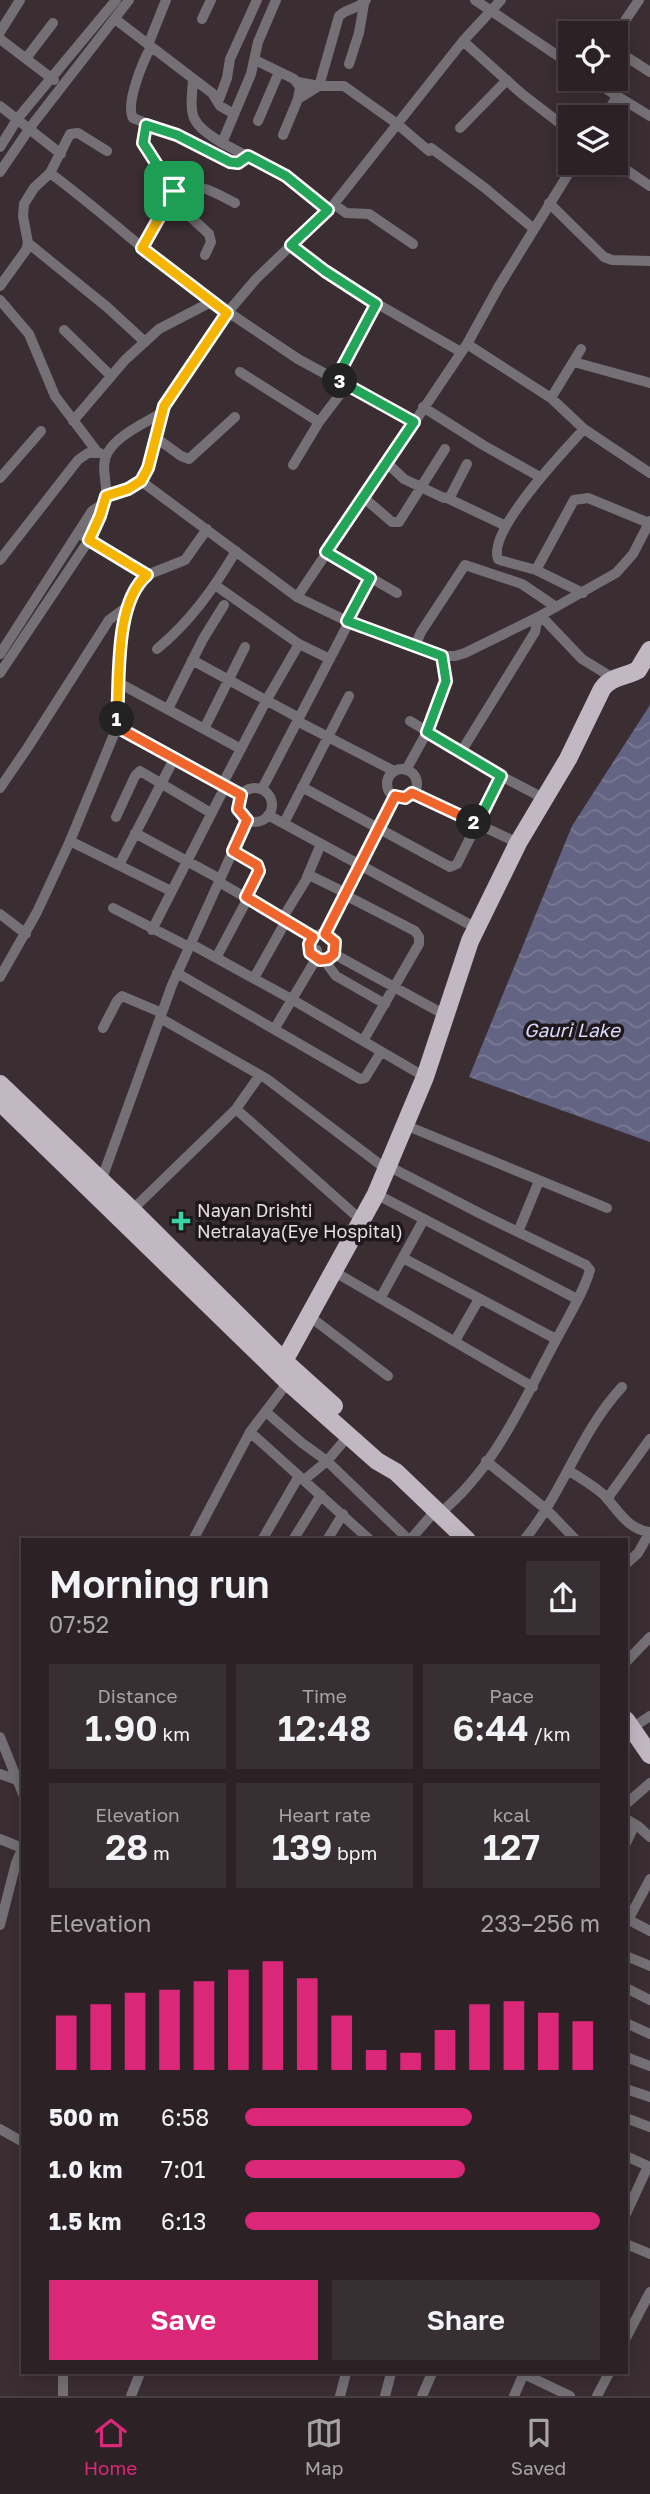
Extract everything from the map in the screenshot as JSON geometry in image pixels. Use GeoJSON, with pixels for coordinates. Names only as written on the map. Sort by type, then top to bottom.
{"type":"FeatureCollection","features":[{"type":"Feature","properties":{"kind":"highway"},"geometry":{"type":"LineString","coordinates":[[284,1372],[309,1316],[376,1194],[425,1077],[462,962],[518,843],[607,681],[638,670],[650,651]]}},
{"type":"Feature","properties":{"kind":"highway"},"geometry":{"type":"LineString","coordinates":[[0,1084],[98,1188],[349,1436],[377,1461],[396,1472],[465,1538]]}},
{"type":"Feature","properties":{"kind":"highway"},"geometry":{"type":"LineString","coordinates":[[0,1102],[98,1188],[132,1210],[284,1372],[385,1452],[396,1472]]}},
{"type":"Feature","properties":{"kind":"highway"},"geometry":{"type":"LineString","coordinates":[[629,1724],[650,1755]]}},
{"type":"Feature","properties":{"kind":"street"},"geometry":{"type":"LineString","coordinates":[[0,32],[20,0]]}},
{"type":"Feature","properties":{"kind":"street"},"geometry":{"type":"LineString","coordinates":[[57,83],[116,0]]}},
{"type":"Feature","properties":{"kind":"street"},"geometry":{"type":"LineString","coordinates":[[0,172],[24,124],[130,0]]}},
{"type":"Feature","properties":{"kind":"street"},"geometry":{"type":"LineString","coordinates":[[166,0],[139,70],[137,87],[130,106],[133,118],[177,135],[230,162],[238,163],[248,156]]}},
{"type":"Feature","properties":{"kind":"street"},"geometry":{"type":"LineString","coordinates":[[202,19],[211,0]]}},
{"type":"Feature","properties":{"kind":"street"},"geometry":{"type":"LineString","coordinates":[[218,102],[227,78],[230,59],[257,0]]}},
{"type":"Feature","properties":{"kind":"street"},"geometry":{"type":"LineString","coordinates":[[222,143],[276,0]]}},
{"type":"Feature","properties":{"kind":"street"},"geometry":{"type":"LineString","coordinates":[[475,0],[558,56]]}},
{"type":"Feature","properties":{"kind":"street"},"geometry":{"type":"LineString","coordinates":[[0,654],[92,511],[104,500],[141,481],[148,468],[161,413],[228,313],[256,279],[331,207],[463,41],[501,0]]}},
{"type":"Feature","properties":{"kind":"street"},"geometry":{"type":"LineString","coordinates":[[625,21],[639,0]]}},
{"type":"Feature","properties":{"kind":"street"},"geometry":{"type":"LineString","coordinates":[[349,65],[365,2]]}},
{"type":"Feature","properties":{"kind":"street"},"geometry":{"type":"LineString","coordinates":[[298,99],[320,86],[339,16],[365,2]]}},
{"type":"Feature","properties":{"kind":"street"},"geometry":{"type":"LineString","coordinates":[[115,19],[215,95],[224,109],[234,114]]}},
{"type":"Feature","properties":{"kind":"street"},"geometry":{"type":"LineString","coordinates":[[27,57],[53,23]]}},
{"type":"Feature","properties":{"kind":"street"},"geometry":{"type":"LineString","coordinates":[[0,38],[57,83]]}},
{"type":"Feature","properties":{"kind":"street"},"geometry":{"type":"LineString","coordinates":[[463,41],[558,121]]}},
{"type":"Feature","properties":{"kind":"street"},"geometry":{"type":"LineString","coordinates":[[628,58],[650,72]]}},
{"type":"Feature","properties":{"kind":"street"},"geometry":{"type":"LineString","coordinates":[[255,60],[298,82],[344,86],[485,188],[534,229]]}},
{"type":"Feature","properties":{"kind":"street"},"geometry":{"type":"LineString","coordinates":[[257,121],[279,72]]}},
{"type":"Feature","properties":{"kind":"street"},"geometry":{"type":"LineString","coordinates":[[193,80],[193,118],[204,131],[286,176],[331,207],[342,212],[363,213],[376,218],[412,244]]}},
{"type":"Feature","properties":{"kind":"street"},"geometry":{"type":"LineString","coordinates":[[460,128],[507,80]]}},
{"type":"Feature","properties":{"kind":"street"},"geometry":{"type":"LineString","coordinates":[[283,135],[300,92],[298,82]]}},
{"type":"Feature","properties":{"kind":"street"},"geometry":{"type":"LineString","coordinates":[[610,91],[650,116]]}},
{"type":"Feature","properties":{"kind":"street"},"geometry":{"type":"LineString","coordinates":[[612,105],[617,96]]}},
{"type":"Feature","properties":{"kind":"street"},"geometry":{"type":"LineString","coordinates":[[0,106],[61,154]]}},
{"type":"Feature","properties":{"kind":"street"},"geometry":{"type":"LineString","coordinates":[[1,142],[24,124]]}},
{"type":"Feature","properties":{"kind":"street"},"geometry":{"type":"LineString","coordinates":[[146,125],[143,143],[174,191],[182,209],[209,234],[211,242],[205,255]]}},
{"type":"Feature","properties":{"kind":"street"},"geometry":{"type":"LineString","coordinates":[[0,286],[24,256],[28,243],[23,216],[24,204],[34,188],[50,173],[72,132],[107,151]]}},
{"type":"Feature","properties":{"kind":"street"},"geometry":{"type":"LineString","coordinates":[[628,171],[650,186]]}},
{"type":"Feature","properties":{"kind":"street"},"geometry":{"type":"LineString","coordinates":[[50,173],[211,302],[289,353],[414,422]]}},
{"type":"Feature","properties":{"kind":"street"},"geometry":{"type":"LineString","coordinates":[[297,597],[464,348],[567,175]]}},
{"type":"Feature","properties":{"kind":"street"},"geometry":{"type":"LineString","coordinates":[[142,248],[174,191],[182,187],[194,186],[214,192],[234,203]]}},
{"type":"Feature","properties":{"kind":"street"},"geometry":{"type":"LineString","coordinates":[[549,203],[604,257],[612,260],[650,261]]}},
{"type":"Feature","properties":{"kind":"street"},"geometry":{"type":"LineString","coordinates":[[28,243],[107,307],[145,342]]}},
{"type":"Feature","properties":{"kind":"street"},"geometry":{"type":"LineString","coordinates":[[291,245],[376,304],[464,348],[551,398],[584,429],[650,472]]}},
{"type":"Feature","properties":{"kind":"street"},"geometry":{"type":"LineString","coordinates":[[0,300],[29,334],[55,396],[102,453],[104,467],[104,500],[89,540],[0,673]]}},
{"type":"Feature","properties":{"kind":"street"},"geometry":{"type":"LineString","coordinates":[[73,421],[111,376],[145,342],[172,321],[211,302]]}},
{"type":"Feature","properties":{"kind":"street"},"geometry":{"type":"LineString","coordinates":[[293,466],[341,382],[376,304]]}},
{"type":"Feature","properties":{"kind":"street"},"geometry":{"type":"LineString","coordinates":[[64,330],[111,376]]}},
{"type":"Feature","properties":{"kind":"street"},"geometry":{"type":"LineString","coordinates":[[551,398],[581,349]]}},
{"type":"Feature","properties":{"kind":"street"},"geometry":{"type":"LineString","coordinates":[[574,362],[650,383]]}},
{"type":"Feature","properties":{"kind":"street"},"geometry":{"type":"LineString","coordinates":[[240,372],[319,422]]}},
{"type":"Feature","properties":{"kind":"street"},"geometry":{"type":"LineString","coordinates":[[423,407],[540,477]]}},
{"type":"Feature","properties":{"kind":"street"},"geometry":{"type":"LineString","coordinates":[[0,560],[78,460],[88,453],[102,453],[161,413]]}},
{"type":"Feature","properties":{"kind":"street"},"geometry":{"type":"LineString","coordinates":[[155,437],[189,459],[235,416]]}},
{"type":"Feature","properties":{"kind":"street"},"geometry":{"type":"LineString","coordinates":[[583,593],[536,570],[503,561],[497,556],[506,526],[540,477],[584,429]]}},
{"type":"Feature","properties":{"kind":"street"},"geometry":{"type":"LineString","coordinates":[[0,478],[41,431]]}},
{"type":"Feature","properties":{"kind":"street"},"geometry":{"type":"LineString","coordinates":[[363,497],[396,523],[402,519],[445,450]]}},
{"type":"Feature","properties":{"kind":"street"},"geometry":{"type":"LineString","coordinates":[[386,462],[404,479],[506,526]]}},
{"type":"Feature","properties":{"kind":"street"},"geometry":{"type":"LineString","coordinates":[[447,498],[467,464]]}},
{"type":"Feature","properties":{"kind":"street"},"geometry":{"type":"LineString","coordinates":[[141,481],[297,597],[348,621],[442,656],[465,653],[539,617],[616,573],[628,561],[650,522],[588,498],[574,500],[536,570]]}},
{"type":"Feature","properties":{"kind":"street"},"geometry":{"type":"LineString","coordinates":[[0,977],[26,934],[70,841],[117,727],[123,626],[136,588],[147,575],[185,560],[207,529]]}},
{"type":"Feature","properties":{"kind":"street"},"geometry":{"type":"LineString","coordinates":[[79,534],[147,575]]}},
{"type":"Feature","properties":{"kind":"street"},"geometry":{"type":"LineString","coordinates":[[157,649],[183,626],[215,585],[236,551]]}},
{"type":"Feature","properties":{"kind":"street"},"geometry":{"type":"LineString","coordinates":[[326,552],[397,593]]}},
{"type":"Feature","properties":{"kind":"street"},"geometry":{"type":"LineString","coordinates":[[415,646],[421,632],[465,565],[522,584],[556,607]]}},
{"type":"Feature","properties":{"kind":"street"},"geometry":{"type":"LineString","coordinates":[[262,789],[370,578]]}},
{"type":"Feature","properties":{"kind":"street"},"geometry":{"type":"LineString","coordinates":[[215,585],[299,644],[330,659]]}},
{"type":"Feature","properties":{"kind":"street"},"geometry":{"type":"LineString","coordinates":[[0,788],[109,620],[128,606]]}},
{"type":"Feature","properties":{"kind":"street"},"geometry":{"type":"LineString","coordinates":[[167,709],[209,627],[224,606]]}},
{"type":"Feature","properties":{"kind":"street"},"geometry":{"type":"LineString","coordinates":[[539,617],[582,659],[613,678]]}},
{"type":"Feature","properties":{"kind":"street"},"geometry":{"type":"LineString","coordinates":[[461,752],[536,632],[539,617]]}},
{"type":"Feature","properties":{"kind":"street"},"geometry":{"type":"LineString","coordinates":[[152,930],[241,749],[299,644]]}},
{"type":"Feature","properties":{"kind":"street"},"geometry":{"type":"LineString","coordinates":[[204,729],[245,647]]}},
{"type":"Feature","properties":{"kind":"street"},"geometry":{"type":"LineString","coordinates":[[192,660],[328,736],[400,770],[415,778],[416,786],[405,798],[390,793],[388,777],[400,770],[427,732],[446,681],[442,656]]}},
{"type":"Feature","properties":{"kind":"street"},"geometry":{"type":"LineString","coordinates":[[119,683],[241,749]]}},
{"type":"Feature","properties":{"kind":"street"},"geometry":{"type":"LineString","coordinates":[[284,823],[349,696]]}},
{"type":"Feature","properties":{"kind":"street"},"geometry":{"type":"LineString","coordinates":[[410,721],[544,799]]}},
{"type":"Feature","properties":{"kind":"street"},"geometry":{"type":"LineString","coordinates":[[117,727],[241,795]]}},
{"type":"Feature","properties":{"kind":"street"},"geometry":{"type":"LineString","coordinates":[[120,865],[174,759]]}},
{"type":"Feature","properties":{"kind":"street"},"geometry":{"type":"LineString","coordinates":[[116,817],[137,773],[143,772],[211,813]]}},
{"type":"Feature","properties":{"kind":"street"},"geometry":{"type":"LineString","coordinates":[[302,787],[450,867],[457,864],[501,776]]}},
{"type":"Feature","properties":{"kind":"street"},"geometry":{"type":"LineString","coordinates":[[253,788],[262,789],[272,801],[268,815],[261,821],[247,820],[238,809],[241,795],[253,788]]}},
{"type":"Feature","properties":{"kind":"street"},"geometry":{"type":"LineString","coordinates":[[412,793],[518,843]]}},
{"type":"Feature","properties":{"kind":"street"},"geometry":{"type":"LineString","coordinates":[[275,1028],[293,1000],[395,796]]}},
{"type":"Feature","properties":{"kind":"street"},"geometry":{"type":"LineString","coordinates":[[268,815],[476,928]]}},
{"type":"Feature","properties":{"kind":"street"},"geometry":{"type":"LineString","coordinates":[[98,1188],[177,974],[247,820]]}},
{"type":"Feature","properties":{"kind":"street"},"geometry":{"type":"LineString","coordinates":[[135,833],[220,880],[334,954],[445,1015]]}},
{"type":"Feature","properties":{"kind":"street"},"geometry":{"type":"LineString","coordinates":[[70,841],[171,891]]}},
{"type":"Feature","properties":{"kind":"street"},"geometry":{"type":"LineString","coordinates":[[254,978],[307,877],[321,844]]}},
{"type":"Feature","properties":{"kind":"street"},"geometry":{"type":"LineString","coordinates":[[216,958],[258,875],[258,868],[233,851]]}},
{"type":"Feature","properties":{"kind":"street"},"geometry":{"type":"LineString","coordinates":[[307,877],[315,876],[418,934],[419,944],[363,1041]]}},
{"type":"Feature","properties":{"kind":"street"},"geometry":{"type":"LineString","coordinates":[[113,908],[152,930],[190,945],[254,978],[425,1077]]}},
{"type":"Feature","properties":{"kind":"street"},"geometry":{"type":"LineString","coordinates":[[0,914],[26,934]]}},
{"type":"Feature","properties":{"kind":"street"},"geometry":{"type":"LineString","coordinates":[[319,945],[335,942],[334,954]]}},
{"type":"Feature","properties":{"kind":"street"},"geometry":{"type":"LineString","coordinates":[[319,945],[336,976],[385,1004]]}},
{"type":"Feature","properties":{"kind":"street"},"geometry":{"type":"LineString","coordinates":[[177,974],[275,1028],[359,1079],[365,1078],[381,1052]]}},
{"type":"Feature","properties":{"kind":"street"},"geometry":{"type":"LineString","coordinates":[[103,1028],[122,996],[260,1075],[387,1168],[589,1268],[590,1273],[533,1387],[486,1461],[465,1492],[438,1512],[412,1538]]}},
{"type":"Feature","properties":{"kind":"street"},"geometry":{"type":"LineString","coordinates":[[132,1210],[236,1110],[260,1075]]}},
{"type":"Feature","properties":{"kind":"street"},"geometry":{"type":"LineString","coordinates":[[236,1110],[362,1221]]}},
{"type":"Feature","properties":{"kind":"street"},"geometry":{"type":"LineString","coordinates":[[405,1125],[607,1208]]}},
{"type":"Feature","properties":{"kind":"street"},"geometry":{"type":"LineString","coordinates":[[518,1232],[539,1181]]}},
{"type":"Feature","properties":{"kind":"street"},"geometry":{"type":"LineString","coordinates":[[376,1194],[577,1299]]}},
{"type":"Feature","properties":{"kind":"street"},"geometry":{"type":"LineString","coordinates":[[381,1297],[424,1219]]}},
{"type":"Feature","properties":{"kind":"street"},"geometry":{"type":"LineString","coordinates":[[402,1258],[556,1339]]}},
{"type":"Feature","properties":{"kind":"street"},"geometry":{"type":"LineString","coordinates":[[333,1271],[533,1387]]}},
{"type":"Feature","properties":{"kind":"street"},"geometry":{"type":"LineString","coordinates":[[455,1341],[479,1299]]}},
{"type":"Feature","properties":{"kind":"street"},"geometry":{"type":"LineString","coordinates":[[309,1316],[388,1376]]}},
{"type":"Feature","properties":{"kind":"street"},"geometry":{"type":"LineString","coordinates":[[194,1538],[250,1432],[266,1412],[284,1372]]}},
{"type":"Feature","properties":{"kind":"street"},"geometry":{"type":"LineString","coordinates":[[526,1538],[547,1510],[600,1413],[622,1387]]}},
{"type":"Feature","properties":{"kind":"street"},"geometry":{"type":"LineString","coordinates":[[266,1412],[327,1461],[408,1538]]}},
{"type":"Feature","properties":{"kind":"street"},"geometry":{"type":"LineString","coordinates":[[250,1432],[343,1514],[366,1538]]}},
{"type":"Feature","properties":{"kind":"street"},"geometry":{"type":"LineString","coordinates":[[263,1538],[301,1478],[327,1461],[349,1436]]}},
{"type":"Feature","properties":{"kind":"street"},"geometry":{"type":"LineString","coordinates":[[607,1499],[650,1439]]}},
{"type":"Feature","properties":{"kind":"street"},"geometry":{"type":"LineString","coordinates":[[486,1461],[547,1510],[574,1538]]}},
{"type":"Feature","properties":{"kind":"street"},"geometry":{"type":"LineString","coordinates":[[568,1470],[607,1499],[631,1525],[641,1531],[650,1532],[638,1553],[628,1562]]}},
{"type":"Feature","properties":{"kind":"street"},"geometry":{"type":"LineString","coordinates":[[294,1538],[321,1495]]}},
{"type":"Feature","properties":{"kind":"street"},"geometry":{"type":"LineString","coordinates":[[328,1538],[343,1514]]}},
{"type":"Feature","properties":{"kind":"street"},"geometry":{"type":"LineString","coordinates":[[628,1660],[650,1637]]}},
{"type":"Feature","properties":{"kind":"street"},"geometry":{"type":"LineString","coordinates":[[629,1724],[650,1716]]}},
{"type":"Feature","properties":{"kind":"street"},"geometry":{"type":"LineString","coordinates":[[0,1737],[21,1789]]}},
{"type":"Feature","properties":{"kind":"street"},"geometry":{"type":"LineString","coordinates":[[0,1774],[17,1780]]}},
{"type":"Feature","properties":{"kind":"street"},"geometry":{"type":"LineString","coordinates":[[628,1802],[650,1783]]}},
{"type":"Feature","properties":{"kind":"street"},"geometry":{"type":"LineString","coordinates":[[631,1821],[650,1837]]}},
{"type":"Feature","properties":{"kind":"street"},"geometry":{"type":"LineString","coordinates":[[0,1839],[21,1848]]}},
{"type":"Feature","properties":{"kind":"street"},"geometry":{"type":"LineString","coordinates":[[0,1925],[2,1906],[21,1851]]}},
{"type":"Feature","properties":{"kind":"street"},"geometry":{"type":"LineString","coordinates":[[650,1878],[628,1922],[650,1931]]}},
{"type":"Feature","properties":{"kind":"street"},"geometry":{"type":"LineString","coordinates":[[628,1957],[650,1966]]}},
{"type":"Feature","properties":{"kind":"street"},"geometry":{"type":"LineString","coordinates":[[628,1989],[650,2000]]}},
{"type":"Feature","properties":{"kind":"street"},"geometry":{"type":"LineString","coordinates":[[628,2024],[650,2034]]}},
{"type":"Feature","properties":{"kind":"street"},"geometry":{"type":"LineString","coordinates":[[628,2058],[650,2066]]}},
{"type":"Feature","properties":{"kind":"street"},"geometry":{"type":"LineString","coordinates":[[628,2090],[650,2097]]}},
{"type":"Feature","properties":{"kind":"street"},"geometry":{"type":"LineString","coordinates":[[628,2119],[650,2127]]}},
{"type":"Feature","properties":{"kind":"street"},"geometry":{"type":"LineString","coordinates":[[0,2129],[21,2141]]}},
{"type":"Feature","properties":{"kind":"street"},"geometry":{"type":"LineString","coordinates":[[628,2157],[649,2167],[628,2210]]}},
{"type":"Feature","properties":{"kind":"street"},"geometry":{"type":"LineString","coordinates":[[628,2245],[650,2254]]}},
{"type":"Feature","properties":{"kind":"street"},"geometry":{"type":"LineString","coordinates":[[629,2325],[650,2292]]}},
{"type":"Feature","properties":{"kind":"street"},"geometry":{"type":"LineString","coordinates":[[63,2374],[63,2396]]}},
{"type":"Feature","properties":{"kind":"street"},"geometry":{"type":"LineString","coordinates":[[131,2396],[140,2374]]}},
{"type":"Feature","properties":{"kind":"street"},"geometry":{"type":"LineString","coordinates":[[340,2396],[346,2374]]}},
{"type":"Feature","properties":{"kind":"street"},"geometry":{"type":"LineString","coordinates":[[385,2396],[391,2374]]}},
{"type":"Feature","properties":{"kind":"street"},"geometry":{"type":"LineString","coordinates":[[422,2396],[432,2374]]}},
{"type":"Feature","properties":{"kind":"street"},"geometry":{"type":"LineString","coordinates":[[514,2396],[524,2374]]}},
{"type":"Feature","properties":{"kind":"street"},"geometry":{"type":"LineString","coordinates":[[526,2374],[570,2396]]}},
{"type":"Feature","properties":{"kind":"street"},"geometry":{"type":"LineString","coordinates":[[597,2396],[608,2374]]}},
{"type":"Feature","properties":{"kind":"water","name":"Gauri Lake"},"geometry":{"type":"Polygon","coordinates":[[[650,705],[650,1142],[469,1077],[572,826],[650,705]]]}},
{"type":"Feature","properties":{"kind":"place","name":"Nayan Drishti Netralaya(Eye Hospital)"},"geometry":{"type":"Point","coordinates":[181,1221]}},
{"type":"Feature","properties":{"kind":"route"},"geometry":{"type":"LineString","coordinates":[[146,125],[177,135],[235,164],[248,156],[286,176],[328,210],[291,245],[349,288],[376,304],[336,379],[414,422],[326,552],[370,578],[347,621],[442,656],[446,681],[427,732],[501,776],[477,824],[412,793],[405,798],[395,796],[325,934],[332,938],[336,946],[334,954],[324,960],[316,959],[310,953],[309,944],[313,937],[246,897],[259,871],[257,865],[233,851],[247,820],[238,809],[241,795],[117,727],[123,626],[136,588],[147,575],[89,540],[106,496],[128,489],[141,481],[148,468],[164,406],[227,313],[142,248],[174,191],[143,143],[146,125]]}}]}
